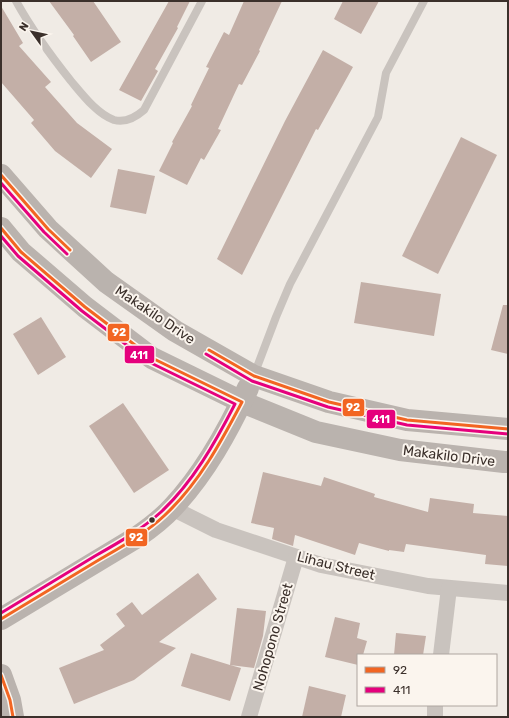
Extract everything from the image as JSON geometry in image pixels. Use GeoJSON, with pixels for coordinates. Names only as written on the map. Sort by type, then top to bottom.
{"type":"FeatureCollection","features":[{"type":"Feature","properties":{"kind":"main road","name":"Makakilo Drive"},"geometry":{"type":"LineString","coordinates":[[1,175],[48,229],[106,282],[175,331],[254,376],[329,402],[407,420],[508,429]]}},
{"type":"Feature","properties":{"kind":"main road","name":"Makakilo Drive"},"geometry":{"type":"LineString","coordinates":[[1,228],[21,252],[85,307],[152,358],[242,402],[316,432],[400,450],[508,462]]}},
{"type":"Feature","properties":{"kind":"main road"},"geometry":{"type":"LineString","coordinates":[[1,619],[156,524],[187,491],[216,449],[242,402],[254,376]]}},
{"type":"Feature","properties":{"kind":"main road"},"geometry":{"type":"LineString","coordinates":[[1,676],[10,700],[13,717]]}},
{"type":"Feature","properties":{"kind":"street","name":"Lihau Street"},"geometry":{"type":"LineString","coordinates":[[172,508],[216,530],[321,565],[428,586],[508,593]]}},
{"type":"Feature","properties":{"kind":"street","name":"Nohopono Street"},"geometry":{"type":"LineString","coordinates":[[249,717],[296,557]]}},
{"type":"Feature","properties":{"kind":"street"},"geometry":{"type":"LineString","coordinates":[[441,654],[449,588]]}},
{"type":"Feature","properties":{"kind":"street"},"geometry":{"type":"LineString","coordinates":[[435,706],[435,717]]}},
{"type":"Feature","properties":{"kind":"lane"},"geometry":{"type":"LineString","coordinates":[[16,1],[36,36],[84,97],[108,117],[120,121],[133,118],[144,110],[202,1]]}},
{"type":"Feature","properties":{"kind":"lane"},"geometry":{"type":"LineString","coordinates":[[254,376],[278,311],[288,289],[378,117],[386,73],[424,1]]}},
{"type":"Feature","properties":{"kind":"building"},"geometry":{"type":"Polygon","coordinates":[[[49,1],[93,1],[121,42],[91,62],[73,36],[74,35],[49,1]]]}},
{"type":"Feature","properties":{"kind":"building"},"geometry":{"type":"Polygon","coordinates":[[[169,1],[190,1],[177,27],[178,28],[155,69],[158,71],[141,101],[119,90],[169,1]]]}},
{"type":"Feature","properties":{"kind":"building"},"geometry":{"type":"Polygon","coordinates":[[[244,1],[282,1],[259,50],[260,51],[242,85],[239,84],[218,129],[221,130],[204,160],[201,158],[187,185],[159,171],[173,143],[172,142],[192,106],[191,105],[209,68],[206,67],[224,32],[229,35],[244,1]]]}},
{"type":"Feature","properties":{"kind":"building"},"geometry":{"type":"Polygon","coordinates":[[[343,1],[379,1],[361,34],[334,19],[343,1]]]}},
{"type":"Feature","properties":{"kind":"building"},"geometry":{"type":"Polygon","coordinates":[[[1,6],[23,43],[19,46],[51,82],[45,87],[77,123],[112,149],[91,178],[55,151],[31,123],[34,120],[1,82],[1,6]]]}},
{"type":"Feature","properties":{"kind":"building"},"geometry":{"type":"Polygon","coordinates":[[[323,50],[353,67],[318,130],[316,129],[242,275],[217,259],[285,121],[323,50]]]}},
{"type":"Feature","properties":{"kind":"building"},"geometry":{"type":"Polygon","coordinates":[[[461,137],[497,155],[438,274],[402,256],[461,137]]]}},
{"type":"Feature","properties":{"kind":"building"},"geometry":{"type":"Polygon","coordinates":[[[118,169],[155,176],[146,214],[110,207],[118,169]]]}},
{"type":"Feature","properties":{"kind":"building"},"geometry":{"type":"Polygon","coordinates":[[[361,282],[441,294],[434,336],[354,323],[361,282]]]}},
{"type":"Feature","properties":{"kind":"building"},"geometry":{"type":"Polygon","coordinates":[[[503,305],[508,305],[508,354],[491,350],[503,305]]]}},
{"type":"Feature","properties":{"kind":"building"},"geometry":{"type":"Polygon","coordinates":[[[41,317],[66,357],[38,375],[13,334],[41,317]]]}},
{"type":"Feature","properties":{"kind":"building"},"geometry":{"type":"Polygon","coordinates":[[[123,403],[169,470],[134,493],[89,426],[123,403]]]}},
{"type":"Feature","properties":{"kind":"building"},"geometry":{"type":"Polygon","coordinates":[[[263,472],[321,486],[324,477],[375,494],[374,497],[428,512],[430,498],[474,504],[473,513],[508,516],[508,566],[485,564],[486,555],[406,544],[404,552],[389,551],[359,543],[355,555],[295,535],[293,546],[272,539],[274,528],[251,523],[263,472]]]}},
{"type":"Feature","properties":{"kind":"building"},"geometry":{"type":"Polygon","coordinates":[[[198,573],[217,599],[159,642],[176,648],[134,680],[74,704],[59,668],[104,650],[100,645],[125,626],[116,614],[132,602],[142,615],[198,573]]]}},
{"type":"Feature","properties":{"kind":"building"},"geometry":{"type":"Polygon","coordinates":[[[237,608],[266,611],[263,636],[254,668],[230,665],[237,608]]]}},
{"type":"Feature","properties":{"kind":"building"},"geometry":{"type":"Polygon","coordinates":[[[335,617],[360,623],[357,638],[367,641],[363,654],[357,654],[357,665],[325,657],[335,617]]]}},
{"type":"Feature","properties":{"kind":"building"},"geometry":{"type":"Polygon","coordinates":[[[396,633],[426,636],[423,654],[394,654],[396,633]]]}},
{"type":"Feature","properties":{"kind":"building"},"geometry":{"type":"Polygon","coordinates":[[[191,653],[241,668],[230,701],[181,686],[191,653]]]}},
{"type":"Feature","properties":{"kind":"building"},"geometry":{"type":"Polygon","coordinates":[[[309,686],[346,695],[341,717],[302,717],[309,686]]]}},
{"type":"Feature","properties":{"kind":"transit line","name":"92"},"geometry":{"type":"LineString","coordinates":[[1,175],[48,229],[70,250]]}},
{"type":"Feature","properties":{"kind":"transit line","name":"411"},"geometry":{"type":"LineString","coordinates":[[1,183],[44,232],[67,254]]}},
{"type":"Feature","properties":{"kind":"transit line","name":"92"},"geometry":{"type":"LineString","coordinates":[[1,228],[21,252],[85,307],[152,358],[242,402],[226,432],[199,476],[165,515],[132,540],[1,619]]}},
{"type":"Feature","properties":{"kind":"transit line","name":"411"},"geometry":{"type":"LineString","coordinates":[[1,236],[18,256],[82,311],[149,362],[235,404],[220,433],[193,475],[173,500],[161,512],[129,536],[1,613]]}},
{"type":"Feature","properties":{"kind":"transit line","name":"92"},"geometry":{"type":"LineString","coordinates":[[209,350],[254,376],[329,402],[407,420],[508,429]]}},
{"type":"Feature","properties":{"kind":"transit line","name":"411"},"geometry":{"type":"LineString","coordinates":[[206,354],[252,381],[328,407],[407,425],[508,434]]}},
{"type":"Feature","properties":{"kind":"transit line","name":"92"},"geometry":{"type":"LineString","coordinates":[[1,675],[10,700],[13,717]]}}]}
